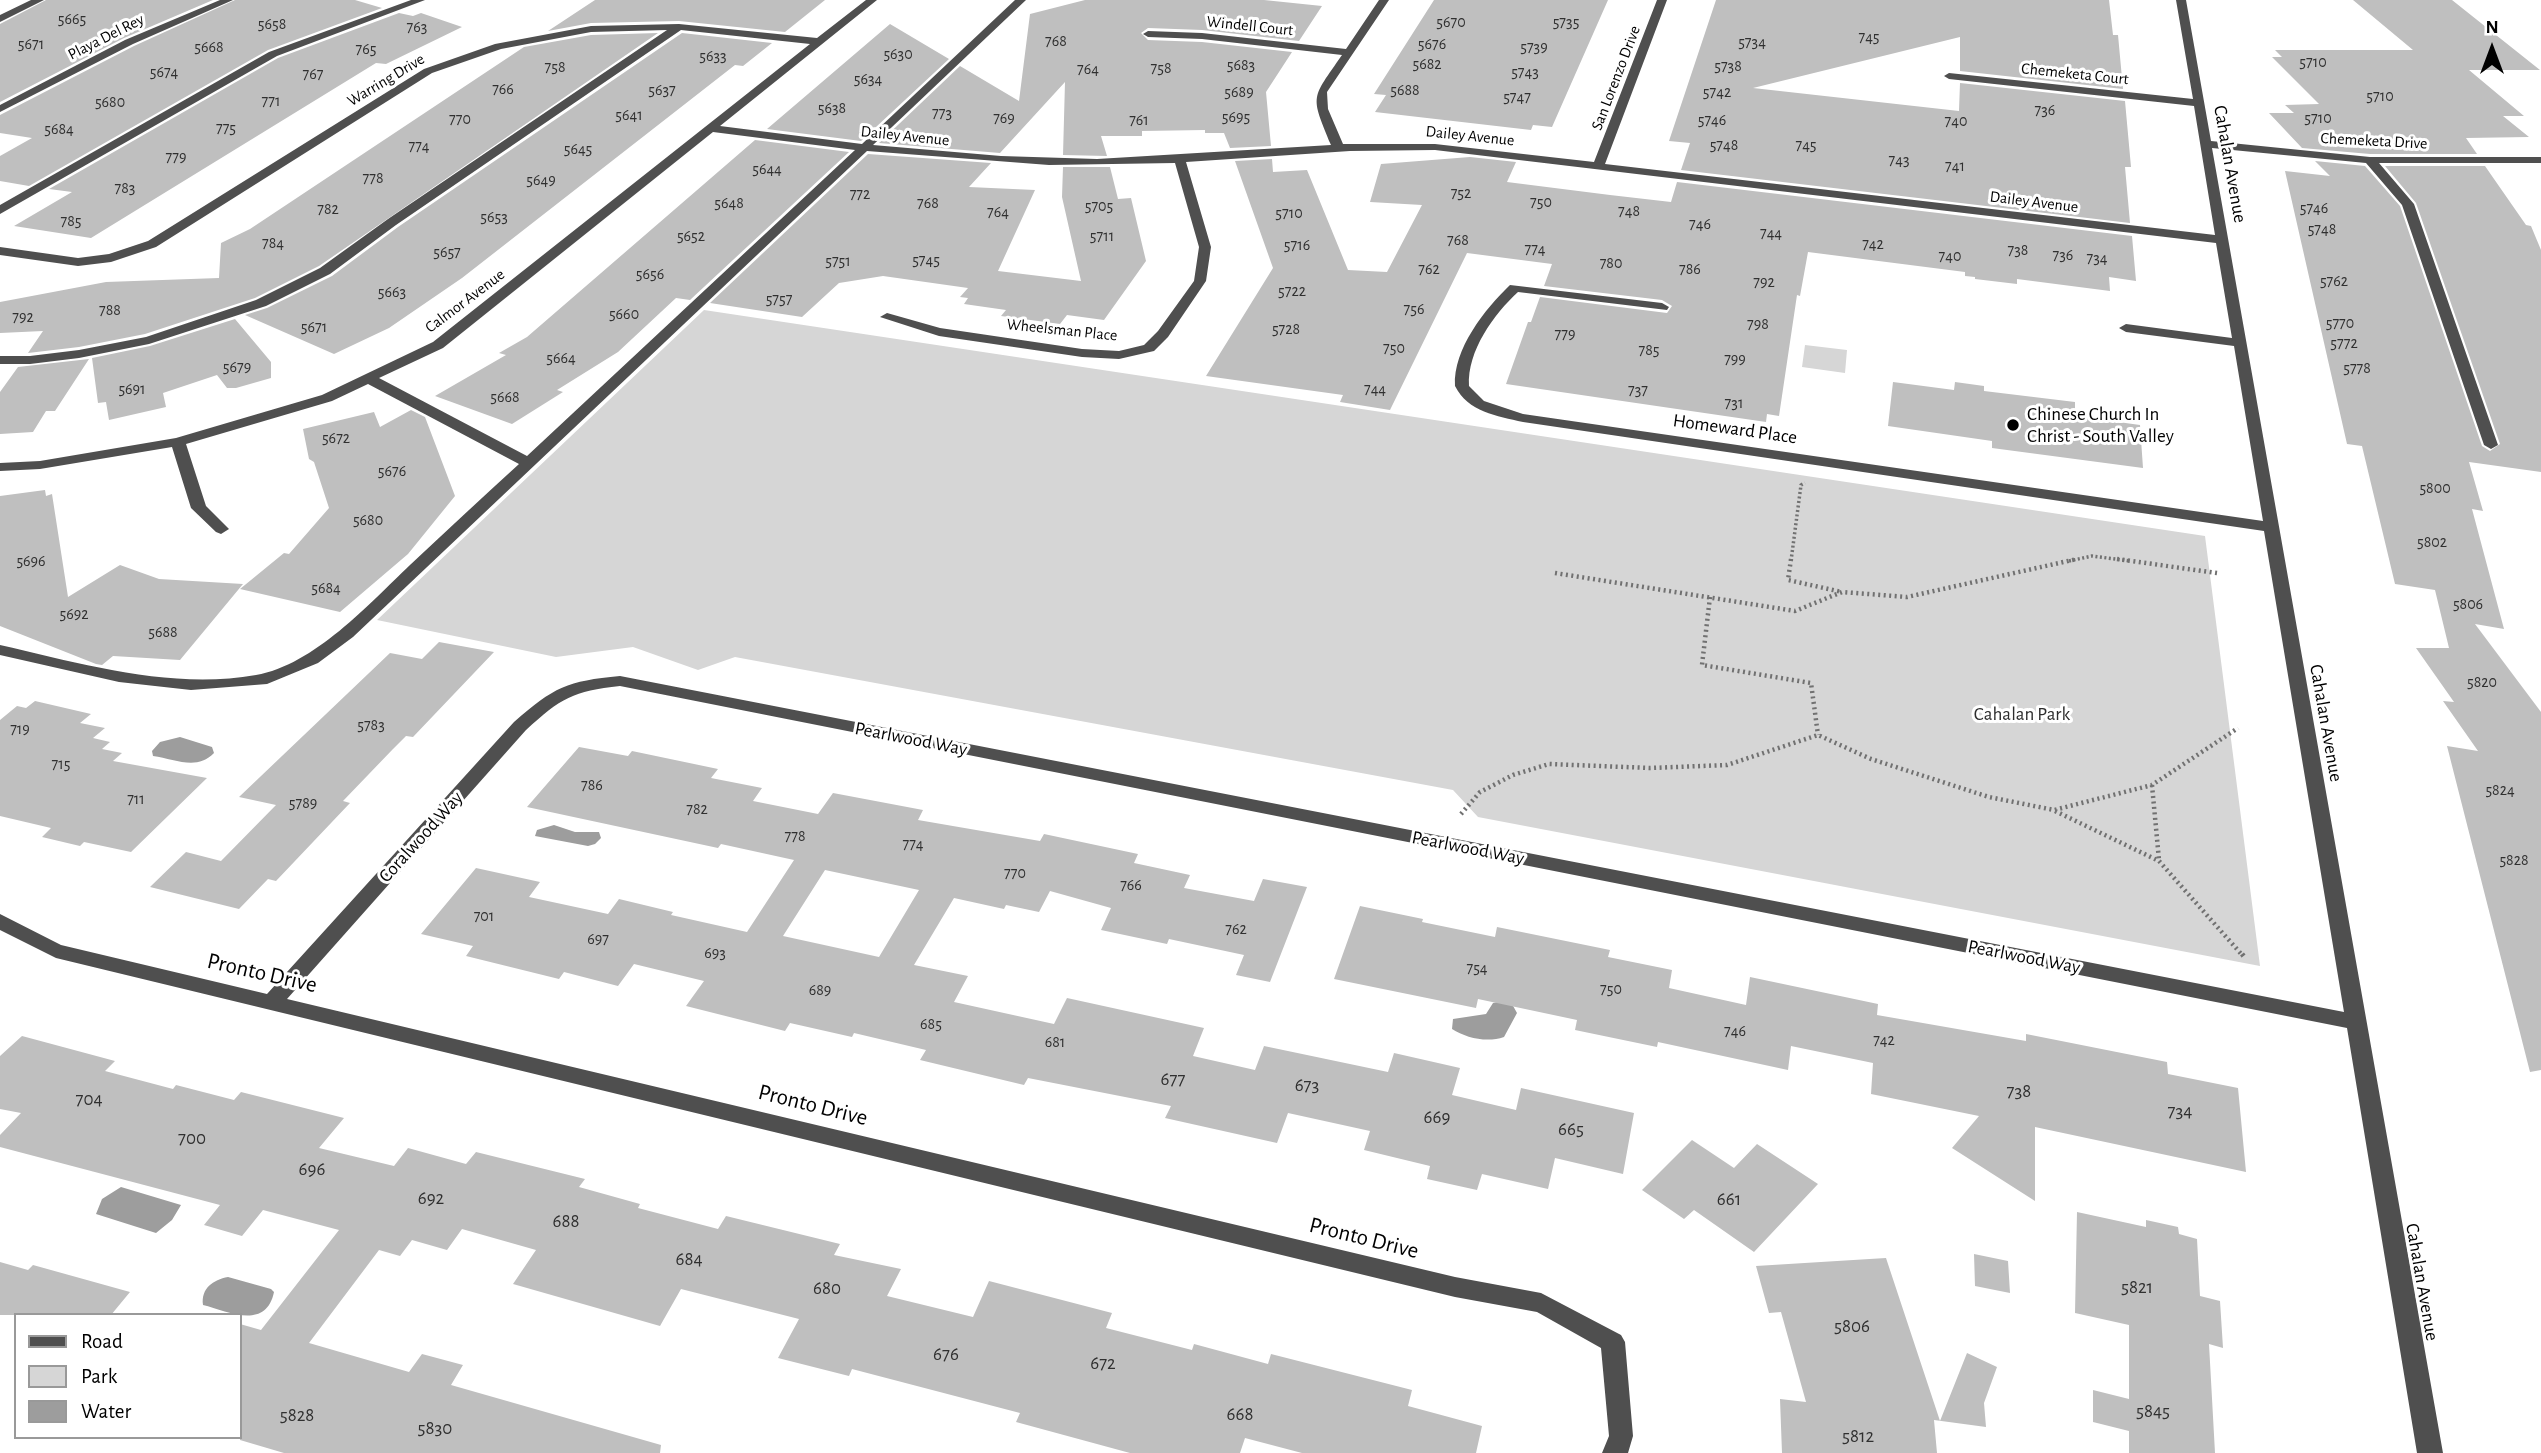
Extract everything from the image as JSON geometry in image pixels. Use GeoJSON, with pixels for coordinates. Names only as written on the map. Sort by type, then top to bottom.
{"type":"FeatureCollection","features":[{"type":"Feature","properties":{"kind":"street"},"geometry":{"type":"LineString","coordinates":[[0,19],[39,0]]}},
{"type":"Feature","properties":{"kind":"street","name":"Playa Del Rey"},"geometry":{"type":"LineString","coordinates":[[0,109],[129,42],[228,0]]}},
{"type":"Feature","properties":{"kind":"street"},"geometry":{"type":"LineString","coordinates":[[0,210],[273,54],[420,0]]}},
{"type":"Feature","properties":{"kind":"street","name":"Calmor Avenue"},"geometry":{"type":"LineString","coordinates":[[0,467],[40,465],[178,442],[327,398],[438,345],[872,0]]}},
{"type":"Feature","properties":{"kind":"street"},"geometry":{"type":"LineString","coordinates":[[0,650],[143,680],[191,685],[261,680],[312,659],[347,633],[1021,0]]}},
{"type":"Feature","properties":{"kind":"street"},"geometry":{"type":"LineString","coordinates":[[1338,147],[1322,109],[1322,92],[1384,0]]}},
{"type":"Feature","properties":{"kind":"street","name":"San Lorenzo Drive"},"geometry":{"type":"LineString","coordinates":[[1598,166],[1662,0]]}},
{"type":"Feature","properties":{"kind":"street","name":"Cahalan Avenue"},"geometry":{"type":"LineString","coordinates":[[2181,0],[2430,1453]]}},
{"type":"Feature","properties":{"kind":"street"},"geometry":{"type":"LineString","coordinates":[[0,360],[30,360],[79,354],[149,340],[261,303],[325,271],[392,222],[678,27]]}},
{"type":"Feature","properties":{"kind":"street","name":"Warring Drive"},"geometry":{"type":"LineString","coordinates":[[0,251],[78,262],[111,258],[152,244],[428,71],[499,46],[591,29],[678,27],[821,42]]}},
{"type":"Feature","properties":{"kind":"street","name":"Windell Court"},"geometry":{"type":"LineString","coordinates":[[1148,34],[1202,36],[1347,52]]}},
{"type":"Feature","properties":{"kind":"street","name":"Chemeketa Court"},"geometry":{"type":"LineString","coordinates":[[1949,76],[2199,103]]}},
{"type":"Feature","properties":{"kind":"street","name":"Dailey Avenue"},"geometry":{"type":"LineString","coordinates":[[713,129],[940,157],[1023,162],[1179,158],[1338,147],[1435,147],[2222,240]]}},
{"type":"Feature","properties":{"kind":"street","name":"Chemeketa Drive"},"geometry":{"type":"LineString","coordinates":[[2206,144],[2370,160],[2535,160]]}},
{"type":"Feature","properties":{"kind":"street","name":"Wheelsman Place"},"geometry":{"type":"LineString","coordinates":[[887,317],[939,332],[1082,353],[1119,355],[1149,348],[1163,334],[1200,281],[1205,247],[1179,158]]}},
{"type":"Feature","properties":{"kind":"street"},"geometry":{"type":"LineString","coordinates":[[2370,160],[2408,204],[2491,445]]}},
{"type":"Feature","properties":{"kind":"street"},"geometry":{"type":"LineString","coordinates":[[2535,160],[2541,170]]}},
{"type":"Feature","properties":{"kind":"street","name":"Homeward Place"},"geometry":{"type":"LineString","coordinates":[[1662,307],[1515,288],[1489,313],[1463,372],[1462,386],[1472,399],[1494,411],[1523,418],[2272,527]]}},
{"type":"Feature","properties":{"kind":"street"},"geometry":{"type":"LineString","coordinates":[[2126,328],[2240,343]]}},
{"type":"Feature","properties":{"kind":"street"},"geometry":{"type":"LineString","coordinates":[[370,379],[528,463]]}},
{"type":"Feature","properties":{"kind":"street"},"geometry":{"type":"LineString","coordinates":[[178,442],[200,509],[221,529]]}},
{"type":"Feature","properties":{"kind":"street","name":"Pearlwood Way"},"geometry":{"type":"LineString","coordinates":[[580,685],[620,681],[2356,1021]]}},
{"type":"Feature","properties":{"kind":"street","name":"Coralwood Way"},"geometry":{"type":"LineString","coordinates":[[272,1002],[520,726],[547,703],[580,685]]}},
{"type":"Feature","properties":{"kind":"street","name":"Pronto Drive"},"geometry":{"type":"LineString","coordinates":[[0,921],[55,951],[1455,1287],[1541,1303],[1613,1342],[1621,1436],[1615,1453]]}},
{"type":"Feature","properties":{"kind":"path"},"geometry":{"type":"LineString","coordinates":[[1807,480],[1801,485],[1788,580],[1842,592],[1907,597],[2092,556],[2217,573]]}},
{"type":"Feature","properties":{"kind":"path"},"geometry":{"type":"LineString","coordinates":[[1555,573],[1795,611],[1842,592]]}},
{"type":"Feature","properties":{"kind":"path"},"geometry":{"type":"LineString","coordinates":[[1710,597],[1702,665],[1811,683],[1818,735]]}},
{"type":"Feature","properties":{"kind":"path"},"geometry":{"type":"LineString","coordinates":[[2054,810],[2152,785],[2238,728]]}},
{"type":"Feature","properties":{"kind":"path"},"geometry":{"type":"LineString","coordinates":[[1461,814],[1480,792],[1513,775],[1549,764],[1650,768],[1727,765],[1818,735],[1871,758],[1989,797],[2054,810],[2160,861],[2246,959]]}},
{"type":"Feature","properties":{"kind":"path"},"geometry":{"type":"LineString","coordinates":[[2152,785],[2160,861]]}},
{"type":"Feature","properties":{"kind":"green space","name":"Cahalan Park"},"geometry":{"type":"Polygon","coordinates":[[[704,310],[2205,536],[2260,966],[1478,817],[1453,790],[735,657],[698,670],[633,647],[556,657],[377,620],[704,310]]]}},
{"type":"Feature","properties":{"kind":"green space"},"geometry":{"type":"Polygon","coordinates":[[[1805,345],[1847,350],[1845,373],[1802,367],[1805,345]]]}},
{"type":"Feature","properties":{"kind":"water"},"geometry":{"type":"Polygon","coordinates":[[[180,737],[212,747],[214,753],[193,763],[153,756],[152,751],[160,742],[180,737]]]}},
{"type":"Feature","properties":{"kind":"water"},"geometry":{"type":"Polygon","coordinates":[[[554,825],[575,832],[599,832],[601,838],[588,846],[535,836],[537,830],[554,825]]]}},
{"type":"Feature","properties":{"kind":"water"},"geometry":{"type":"Polygon","coordinates":[[[1493,1003],[1512,1004],[1517,1013],[1504,1037],[1477,1039],[1452,1029],[1453,1019],[1486,1014],[1493,1003]]]}},
{"type":"Feature","properties":{"kind":"water"},"geometry":{"type":"Polygon","coordinates":[[[121,1187],[181,1205],[172,1220],[156,1233],[96,1214],[102,1199],[121,1187]]]}},
{"type":"Feature","properties":{"kind":"water"},"geometry":{"type":"Polygon","coordinates":[[[228,1277],[274,1292],[270,1304],[263,1311],[254,1315],[231,1313],[203,1305],[206,1289],[217,1280],[228,1277]]]}},
{"type":"Feature","properties":{"kind":"building"},"geometry":{"type":"Polygon","coordinates":[[[46,0],[213,0],[124,38],[0,102],[0,24],[46,0]]]}},
{"type":"Feature","properties":{"kind":"building"},"geometry":{"type":"Polygon","coordinates":[[[235,0],[355,0],[382,8],[268,50],[29,186],[0,181],[0,156],[32,138],[0,133],[0,115],[134,46],[235,0]]]}},
{"type":"Feature","properties":{"kind":"building"},"geometry":{"type":"Polygon","coordinates":[[[595,0],[825,0],[785,32],[679,21],[591,23],[548,31],[595,0]]]}},
{"type":"Feature","properties":{"kind":"building"},"geometry":{"type":"Polygon","coordinates":[[[1085,0],[1264,0],[1322,6],[1299,41],[1202,30],[1148,28],[1141,33],[1148,40],[1202,42],[1292,52],[1266,92],[1271,146],[1230,148],[1224,133],[1205,133],[1205,130],[1142,131],[1142,136],[1101,136],[1107,156],[1063,155],[1065,82],[1000,153],[879,143],[960,66],[1019,101],[1030,14],[1085,0]]]}},
{"type":"Feature","properties":{"kind":"building"},"geometry":{"type":"Polygon","coordinates":[[[1434,0],[1608,0],[1552,127],[1533,125],[1531,130],[1375,112],[1386,95],[1374,94],[1434,0]]]}},
{"type":"Feature","properties":{"kind":"building"},"geometry":{"type":"Polygon","coordinates":[[[1716,0],[2109,0],[2113,35],[2118,35],[2123,89],[1960,71],[1960,37],[1753,88],[1959,111],[1960,83],[2125,101],[2131,167],[2125,167],[2130,223],[1681,170],[1690,143],[1669,141],[1716,0]]]}},
{"type":"Feature","properties":{"kind":"building"},"geometry":{"type":"Polygon","coordinates":[[[2353,0],[2452,0],[2540,70],[2469,70],[2524,116],[2503,116],[2529,137],[2466,138],[2477,154],[2370,154],[2302,148],[2269,113],[2294,113],[2285,105],[2319,104],[2272,57],[2282,57],[2275,50],[2413,50],[2353,0]]]}},
{"type":"Feature","properties":{"kind":"building"},"geometry":{"type":"Polygon","coordinates":[[[399,13],[413,16],[421,13],[462,27],[386,64],[376,63],[91,238],[14,226],[72,192],[49,189],[278,58],[399,13]]]}},
{"type":"Feature","properties":{"kind":"building"},"geometry":{"type":"Polygon","coordinates":[[[890,24],[949,59],[861,141],[767,129],[890,24]]]}},
{"type":"Feature","properties":{"kind":"building"},"geometry":{"type":"Polygon","coordinates":[[[658,33],[319,266],[255,298],[145,334],[79,347],[28,353],[43,331],[0,333],[0,302],[106,282],[219,278],[221,243],[250,229],[524,47],[591,35],[658,33]]]}},
{"type":"Feature","properties":{"kind":"building"},"geometry":{"type":"Polygon","coordinates":[[[682,33],[772,43],[743,66],[735,65],[462,278],[389,328],[334,354],[245,315],[267,308],[332,276],[398,227],[682,33]]]}},
{"type":"Feature","properties":{"kind":"building"},"geometry":{"type":"Polygon","coordinates":[[[755,140],[849,152],[690,300],[676,298],[618,352],[557,390],[563,392],[512,424],[435,396],[506,355],[499,353],[527,337],[755,140]]]}},
{"type":"Feature","properties":{"kind":"building"},"geometry":{"type":"Polygon","coordinates":[[[868,154],[991,163],[969,187],[1035,190],[998,271],[1081,281],[1062,197],[1063,167],[1110,167],[1118,199],[1131,198],[1146,261],[1104,320],[1067,315],[1060,324],[1001,316],[1006,310],[964,304],[968,298],[960,297],[968,288],[883,276],[839,283],[802,317],[710,303],[868,154]]]}},
{"type":"Feature","properties":{"kind":"building"},"geometry":{"type":"Polygon","coordinates":[[[1470,157],[1516,162],[1507,182],[1610,195],[1671,202],[1677,182],[2132,236],[2136,281],[2109,277],[2110,291],[2017,279],[2017,284],[1975,279],[1965,276],[1965,272],[1808,252],[1800,296],[1797,295],[1779,416],[1767,414],[1766,422],[1506,384],[1540,297],[1667,313],[1672,306],[1662,300],[1544,286],[1552,264],[1467,253],[1390,410],[1340,402],[1343,395],[1206,376],[1273,268],[1235,161],[1272,159],[1273,172],[1307,170],[1348,270],[1387,272],[1422,205],[1370,202],[1381,164],[1470,157]]]}},
{"type":"Feature","properties":{"kind":"building"},"geometry":{"type":"Polygon","coordinates":[[[2315,161],[2365,166],[2400,206],[2482,446],[2490,451],[2500,444],[2416,203],[2385,166],[2485,166],[2526,225],[2531,226],[2541,250],[2541,472],[2469,462],[2483,511],[2472,509],[2504,629],[2475,624],[2541,712],[2541,1070],[2530,1072],[2447,746],[2478,751],[2443,701],[2454,702],[2416,648],[2449,648],[2435,590],[2395,584],[2362,446],[2347,444],[2285,171],[2330,176],[2315,161]]]}},
{"type":"Feature","properties":{"kind":"building"},"geometry":{"type":"Polygon","coordinates":[[[235,319],[271,362],[271,378],[227,388],[217,375],[163,393],[166,407],[109,420],[106,402],[98,403],[92,358],[150,346],[235,319]]]}},
{"type":"Feature","properties":{"kind":"building"},"geometry":{"type":"Polygon","coordinates":[[[89,359],[55,411],[46,411],[33,432],[0,434],[0,392],[18,367],[89,359]]]}},
{"type":"Feature","properties":{"kind":"building","name":"Chinese Church In Christ - South Valley"},"geometry":{"type":"Polygon","coordinates":[[[1893,382],[1954,390],[1955,382],[1984,386],[1984,391],[2075,402],[2075,416],[2140,425],[2143,468],[1992,448],[1992,441],[1888,426],[1893,382]]]}},
{"type":"Feature","properties":{"kind":"building"},"geometry":{"type":"Polygon","coordinates":[[[411,410],[425,417],[455,496],[408,554],[340,612],[240,589],[284,553],[289,554],[329,508],[314,462],[309,459],[303,429],[374,412],[380,427],[411,410]]]}},
{"type":"Feature","properties":{"kind":"building"},"geometry":{"type":"Polygon","coordinates":[[[45,490],[46,496],[52,494],[68,597],[120,565],[159,579],[243,584],[180,660],[113,656],[102,665],[96,664],[0,626],[0,496],[45,490]]]}},
{"type":"Feature","properties":{"kind":"building"},"geometry":{"type":"Polygon","coordinates":[[[439,642],[494,652],[413,737],[406,736],[343,801],[350,803],[276,881],[268,879],[239,909],[150,887],[186,852],[221,861],[276,805],[239,797],[390,653],[422,659],[439,642]]]}},
{"type":"Feature","properties":{"kind":"building"},"geometry":{"type":"Polygon","coordinates":[[[35,701],[91,714],[80,723],[105,728],[93,738],[110,742],[102,749],[122,753],[113,761],[207,778],[131,852],[84,842],[80,846],[42,837],[51,828],[0,816],[0,720],[17,706],[26,708],[35,701]]]}},
{"type":"Feature","properties":{"kind":"building"},"geometry":{"type":"Polygon","coordinates":[[[579,747],[628,756],[632,751],[718,769],[711,778],[762,788],[753,801],[818,814],[833,793],[923,810],[918,820],[1040,841],[1044,834],[1138,854],[1134,863],[1190,875],[1184,888],[1254,901],[1263,879],[1307,887],[1270,982],[1236,975],[1244,955],[1169,939],[1167,944],[1101,930],[1111,908],[1050,891],[1039,912],[1006,905],[1004,909],[954,898],[914,965],[968,976],[954,1002],[1054,1024],[1067,998],[1204,1028],[1193,1056],[1255,1070],[1264,1046],[1388,1072],[1394,1053],[1460,1068],[1452,1095],[1516,1110],[1521,1088],[1634,1113],[1623,1174],[1555,1158],[1548,1189],[1482,1174],[1477,1190],[1427,1179],[1430,1166],[1364,1150],[1370,1131],[1288,1113],[1277,1143],[1165,1118],[1171,1106],[1028,1078],[1024,1085],[920,1060],[926,1050],[854,1033],[852,1037],[790,1023],[785,1031],[686,1006],[704,981],[634,964],[618,986],[564,972],[559,979],[466,956],[473,946],[421,934],[476,868],[540,882],[529,897],[608,914],[619,899],[673,912],[671,915],[747,932],[794,860],[721,844],[718,848],[527,807],[579,747]],[[825,870],[783,936],[879,957],[919,890],[825,870]]]}},
{"type":"Feature","properties":{"kind":"building"},"geometry":{"type":"Polygon","coordinates":[[[1360,906],[1495,937],[1497,927],[1610,950],[1608,957],[1672,970],[1669,988],[1746,1005],[1750,977],[1878,1004],[1877,1015],[2026,1041],[2026,1034],[2167,1062],[2168,1074],[2238,1088],[2246,1172],[2035,1127],[2035,1201],[1952,1148],[1979,1116],[1871,1094],[1873,1063],[1791,1046],[1788,1070],[1658,1042],[1657,1047],[1575,1030],[1577,1020],[1478,999],[1476,1008],[1334,979],[1360,906]]]}},
{"type":"Feature","properties":{"kind":"building"},"geometry":{"type":"Polygon","coordinates":[[[22,1036],[115,1061],[105,1071],[173,1089],[176,1085],[234,1100],[241,1092],[344,1118],[319,1148],[394,1166],[408,1148],[466,1164],[476,1152],[585,1179],[579,1187],[640,1204],[638,1208],[718,1229],[726,1216],[840,1244],[834,1255],[901,1269],[887,1296],[973,1317],[989,1281],[1112,1313],[1106,1328],[1192,1350],[1194,1344],[1268,1364],[1271,1354],[1412,1390],[1408,1406],[1482,1426],[1476,1453],[1302,1453],[1245,1438],[1240,1453],[1130,1453],[1016,1422],[1020,1413],[852,1369],[849,1376],[778,1358],[799,1319],[681,1289],[660,1326],[513,1284],[536,1250],[462,1229],[447,1250],[412,1240],[400,1256],[379,1250],[309,1343],[409,1372],[422,1354],[463,1365],[451,1385],[661,1445],[660,1453],[284,1453],[240,1440],[242,1325],[261,1330],[339,1230],[263,1210],[242,1236],[204,1225],[220,1205],[0,1147],[0,1135],[21,1113],[0,1109],[0,1056],[22,1036]]]}},
{"type":"Feature","properties":{"kind":"building"},"geometry":{"type":"Polygon","coordinates":[[[1692,1140],[1734,1168],[1757,1144],[1818,1184],[1754,1252],[1694,1210],[1684,1219],[1642,1190],[1692,1140]]]}},
{"type":"Feature","properties":{"kind":"building"},"geometry":{"type":"Polygon","coordinates":[[[2077,1212],[2146,1227],[2146,1220],[2178,1227],[2179,1234],[2197,1239],[2200,1296],[2220,1301],[2223,1348],[2209,1344],[2215,1453],[2129,1453],[2129,1431],[2093,1422],[2093,1390],[2129,1399],[2129,1325],[2075,1313],[2077,1212]]]}},
{"type":"Feature","properties":{"kind":"building"},"geometry":{"type":"Polygon","coordinates":[[[1974,1254],[2008,1261],[2010,1293],[1975,1286],[1974,1254]]]}},
{"type":"Feature","properties":{"kind":"building"},"geometry":{"type":"Polygon","coordinates":[[[1886,1258],[1940,1421],[1934,1420],[1937,1453],[1782,1453],[1780,1399],[1806,1402],[1781,1312],[1769,1313],[1756,1266],[1886,1258]]]}},
{"type":"Feature","properties":{"kind":"building"},"geometry":{"type":"Polygon","coordinates":[[[0,1262],[28,1270],[33,1265],[130,1292],[113,1313],[0,1315],[0,1262]]]}},
{"type":"Feature","properties":{"kind":"building"},"geometry":{"type":"Polygon","coordinates":[[[1967,1353],[1997,1367],[1984,1403],[1986,1427],[1940,1421],[1967,1353]]]}},
{"type":"Feature","properties":{"kind":"place","name":"Chinese Church In Christ - South Valley"},"geometry":{"type":"Point","coordinates":[2013,425]}}]}
